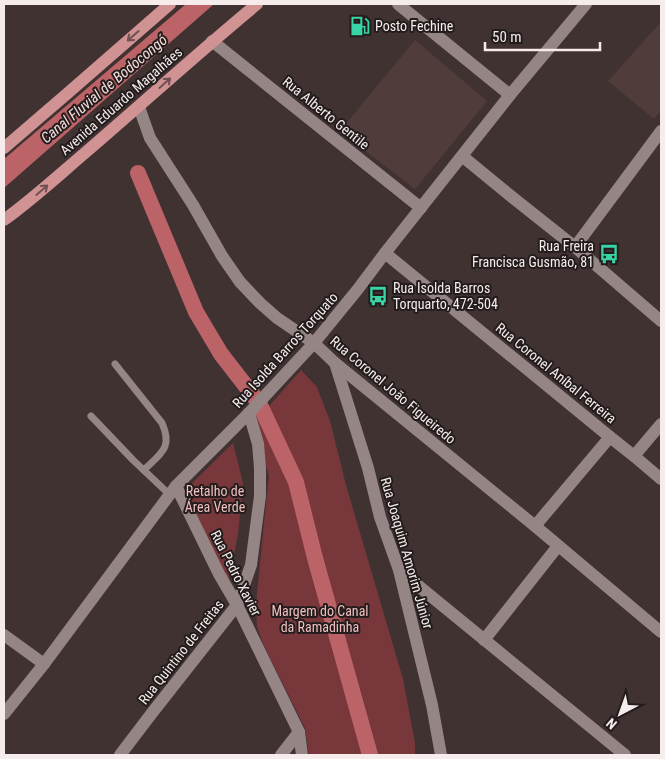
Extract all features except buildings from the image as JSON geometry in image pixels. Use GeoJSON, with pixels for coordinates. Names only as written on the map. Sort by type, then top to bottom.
{"type":"FeatureCollection","features":[{"type":"Feature","properties":{"kind":"main road"},"geometry":{"type":"LineString","coordinates":[[4,148],[170,4]]}},
{"type":"Feature","properties":{"kind":"main road","name":"Avenida Eduardo Magalhães"},"geometry":{"type":"LineString","coordinates":[[4,220],[26,204],[257,4]]}},
{"type":"Feature","properties":{"kind":"street"},"geometry":{"type":"LineString","coordinates":[[398,4],[510,95]]}},
{"type":"Feature","properties":{"kind":"street","name":"Rua Isolda Barros Torquato"},"geometry":{"type":"LineString","coordinates":[[4,714],[44,664],[173,491],[249,414],[314,343],[510,95],[586,4]]}},
{"type":"Feature","properties":{"kind":"street","name":"Rua Alberto Gentile"},"geometry":{"type":"LineString","coordinates":[[212,41],[421,208]]}},
{"type":"Feature","properties":{"kind":"street","name":"Rua Coronel João Figueiredo"},"geometry":{"type":"LineString","coordinates":[[139,107],[150,138],[193,205],[222,256],[240,282],[260,303],[277,318],[314,343],[335,363],[535,526],[661,632]]}},
{"type":"Feature","properties":{"kind":"street"},"geometry":{"type":"LineString","coordinates":[[575,248],[661,132]]}},
{"type":"Feature","properties":{"kind":"street"},"geometry":{"type":"LineString","coordinates":[[462,156],[661,320]]}},
{"type":"Feature","properties":{"kind":"street","name":"Rua Coronel Aníbal Ferreira"},"geometry":{"type":"LineString","coordinates":[[385,253],[661,480]]}},
{"type":"Feature","properties":{"kind":"street","name":"Rua Joaquim Amorim Júnior"},"geometry":{"type":"LineString","coordinates":[[335,363],[368,468],[380,517],[399,570],[432,705],[442,755]]}},
{"type":"Feature","properties":{"kind":"street","name":"Rua Quintino de Freitas"},"geometry":{"type":"LineString","coordinates":[[120,755],[237,605],[251,565],[260,496],[258,444],[249,414]]}},
{"type":"Feature","properties":{"kind":"street"},"geometry":{"type":"LineString","coordinates":[[634,456],[661,424]]}},
{"type":"Feature","properties":{"kind":"street"},"geometry":{"type":"LineString","coordinates":[[535,526],[610,437]]}},
{"type":"Feature","properties":{"kind":"street","name":"Rua Pedro Xavier"},"geometry":{"type":"LineString","coordinates":[[173,491],[237,605],[299,732],[302,755]]}},
{"type":"Feature","properties":{"kind":"street"},"geometry":{"type":"LineString","coordinates":[[484,640],[558,546]]}},
{"type":"Feature","properties":{"kind":"street"},"geometry":{"type":"LineString","coordinates":[[399,570],[625,755]]}},
{"type":"Feature","properties":{"kind":"street"},"geometry":{"type":"LineString","coordinates":[[4,636],[44,664]]}},
{"type":"Feature","properties":{"kind":"street"},"geometry":{"type":"LineString","coordinates":[[281,755],[299,732]]}},
{"type":"Feature","properties":{"kind":"lane"},"geometry":{"type":"LineString","coordinates":[[114,364],[162,422],[164,429],[167,440],[163,451],[144,470]]}},
{"type":"Feature","properties":{"kind":"lane"},"geometry":{"type":"LineString","coordinates":[[91,416],[144,470],[173,491]]}},
{"type":"Feature","properties":{"kind":"shaded area"},"geometry":{"type":"Polygon","coordinates":[[[660,23],[661,110],[654,119],[608,81],[660,23]]]}},
{"type":"Feature","properties":{"kind":"shaded area"},"geometry":{"type":"Polygon","coordinates":[[[415,40],[487,101],[415,189],[340,131],[415,40]]]}},
{"type":"Feature","properties":{"kind":"green space","name":"Margem do Canal da Ramadinha"},"geometry":{"type":"Polygon","coordinates":[[[301,370],[317,387],[330,421],[346,485],[403,679],[415,743],[415,755],[309,755],[305,728],[263,644],[257,626],[256,604],[269,476],[254,423],[301,370]]]}},
{"type":"Feature","properties":{"kind":"green space","name":"Retalho de Área Verde"},"geometry":{"type":"Polygon","coordinates":[[[233,443],[243,483],[238,534],[228,584],[181,494],[233,443]]]}},
{"type":"Feature","properties":{"kind":"water","name":"Canal Fluvial de Bodocongó"},"geometry":{"type":"Polygon","coordinates":[[[186,4],[214,4],[4,188],[4,159],[186,4]]]}},
{"type":"Feature","properties":{"kind":"waterway"},"geometry":{"type":"LineString","coordinates":[[138,173],[196,312],[221,354],[259,403],[296,482],[315,558],[370,755]]}},
{"type":"Feature","properties":{"kind":"place","name":"Posto Fechine"},"geometry":{"type":"Point","coordinates":[360,26]}},
{"type":"Feature","properties":{"kind":"place","name":"Rua Freira Francisca Gusmão, 81"},"geometry":{"type":"Point","coordinates":[609,254]}},
{"type":"Feature","properties":{"kind":"place","name":"Rua Isolda Barros Torquarto, 472-504"},"geometry":{"type":"Point","coordinates":[378,296]}}]}
